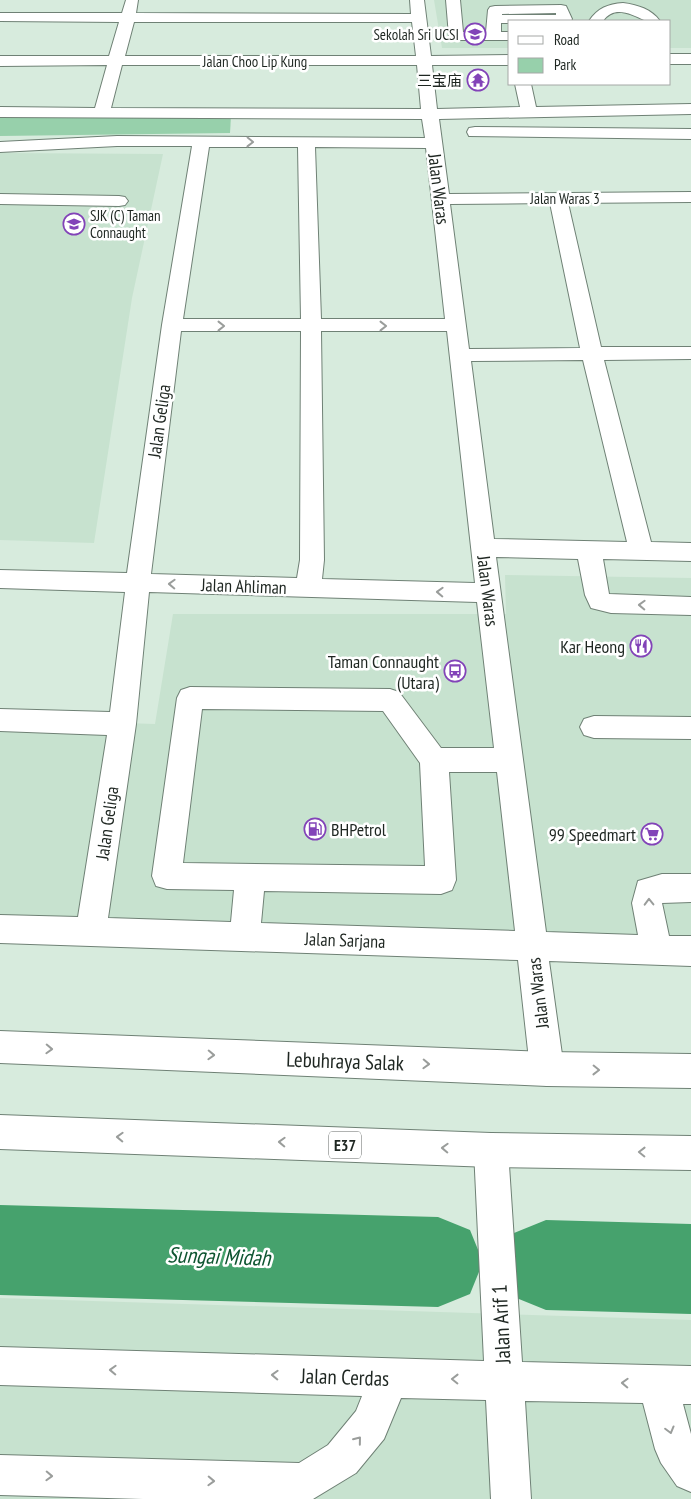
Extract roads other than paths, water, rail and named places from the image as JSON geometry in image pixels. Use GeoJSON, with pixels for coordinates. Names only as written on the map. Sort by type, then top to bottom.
{"type":"FeatureCollection","features":[{"type":"Feature","properties":{"kind":"main road"},"geometry":{"type":"LineString","coordinates":[[102,112],[133,0]]}},
{"type":"Feature","properties":{"kind":"main road","name":"Jalan Waras"},"geometry":{"type":"LineString","coordinates":[[417,0],[547,1069]]}},
{"type":"Feature","properties":{"kind":"main road"},"geometry":{"type":"LineString","coordinates":[[453,0],[456,36],[508,36]]}},
{"type":"Feature","properties":{"kind":"main road"},"geometry":{"type":"LineString","coordinates":[[596,20],[599,15],[610,9],[624,8],[640,11],[652,20]]}},
{"type":"Feature","properties":{"kind":"main road"},"geometry":{"type":"LineString","coordinates":[[0,17],[419,18]]}},
{"type":"Feature","properties":{"kind":"main road"},"geometry":{"type":"LineString","coordinates":[[493,36],[494,19]]}},
{"type":"Feature","properties":{"kind":"main road"},"geometry":{"type":"LineString","coordinates":[[671,59],[691,58]]}},
{"type":"Feature","properties":{"kind":"main road","name":"Jalan Choo Lip Kung"},"geometry":{"type":"LineString","coordinates":[[0,61],[508,60]]}},
{"type":"Feature","properties":{"kind":"main road"},"geometry":{"type":"LineString","coordinates":[[523,85],[529,112]]}},
{"type":"Feature","properties":{"kind":"main road"},"geometry":{"type":"LineString","coordinates":[[0,112],[430,114],[691,109]]}},
{"type":"Feature","properties":{"kind":"main road"},"geometry":{"type":"LineString","coordinates":[[476,132],[691,134]]}},
{"type":"Feature","properties":{"kind":"main road"},"geometry":{"type":"LineString","coordinates":[[0,147],[117,141],[433,143]]}},
{"type":"Feature","properties":{"kind":"main road","name":"Jalan Geliga"},"geometry":{"type":"LineString","coordinates":[[91,932],[122,724],[138,584],[172,325],[201,141]]}},
{"type":"Feature","properties":{"kind":"main road"},"geometry":{"type":"LineString","coordinates":[[306,142],[311,326],[312,560],[308,588]]}},
{"type":"Feature","properties":{"kind":"main road"},"geometry":{"type":"LineString","coordinates":[[688,197],[691,214]]}},
{"type":"Feature","properties":{"kind":"main road","name":"Jalan Waras 3"},"geometry":{"type":"LineString","coordinates":[[440,199],[688,197]]}},
{"type":"Feature","properties":{"kind":"main road"},"geometry":{"type":"LineString","coordinates":[[558,198],[592,354],[641,551]]}},
{"type":"Feature","properties":{"kind":"main road"},"geometry":{"type":"LineString","coordinates":[[0,199],[119,201]]}},
{"type":"Feature","properties":{"kind":"main road"},"geometry":{"type":"LineString","coordinates":[[172,325],[456,325]]}},
{"type":"Feature","properties":{"kind":"main road"},"geometry":{"type":"LineString","coordinates":[[459,355],[691,353]]}},
{"type":"Feature","properties":{"kind":"main road"},"geometry":{"type":"LineString","coordinates":[[483,548],[691,552]]}},
{"type":"Feature","properties":{"kind":"main road"},"geometry":{"type":"LineString","coordinates":[[589,550],[600,601],[611,604],[691,606]]}},
{"type":"Feature","properties":{"kind":"main road","name":"Jalan Ahliman"},"geometry":{"type":"LineString","coordinates":[[0,579],[489,593]]}},
{"type":"Feature","properties":{"kind":"main road"},"geometry":{"type":"LineString","coordinates":[[190,698],[390,700],[434,760],[441,880],[250,877],[167,876],[190,698]]}},
{"type":"Feature","properties":{"kind":"main road"},"geometry":{"type":"LineString","coordinates":[[0,720],[122,724]]}},
{"type":"Feature","properties":{"kind":"main road"},"geometry":{"type":"LineString","coordinates":[[594,727],[691,728]]}},
{"type":"Feature","properties":{"kind":"main road"},"geometry":{"type":"LineString","coordinates":[[434,760],[509,760]]}},
{"type":"Feature","properties":{"kind":"main road"},"geometry":{"type":"LineString","coordinates":[[245,937],[250,877]]}},
{"type":"Feature","properties":{"kind":"main road"},"geometry":{"type":"LineString","coordinates":[[656,950],[647,903],[649,891],[662,888],[691,888]]}},
{"type":"Feature","properties":{"kind":"main road","name":"Jalan Sarjana"},"geometry":{"type":"LineString","coordinates":[[0,929],[691,951]]}},
{"type":"Feature","properties":{"kind":"main road","name":"Lebuhraya Salak"},"geometry":{"type":"LineString","coordinates":[[0,1047],[547,1069],[691,1071]]}},
{"type":"Feature","properties":{"kind":"main road","name":"E37"},"geometry":{"type":"LineString","coordinates":[[0,1132],[491,1150],[691,1153]]}},
{"type":"Feature","properties":{"kind":"main road","name":"Jalan Arif 1"},"geometry":{"type":"LineString","coordinates":[[491,1150],[511,1499]]}},
{"type":"Feature","properties":{"kind":"main road","name":"Jalan Cerdas"},"geometry":{"type":"LineString","coordinates":[[0,1366],[389,1378],[674,1384]]}},
{"type":"Feature","properties":{"kind":"main road"},"geometry":{"type":"LineString","coordinates":[[0,1475],[303,1483],[342,1460],[370,1425],[389,1378]]}},
{"type":"Feature","properties":{"kind":"main road"},"geometry":{"type":"LineString","coordinates":[[674,1384],[675,1449],[691,1472]]}},
{"type":"Feature","properties":{"kind":"waterway","name":"Sungai Midah"},"geometry":{"type":"LineString","coordinates":[[0,1250],[438,1262]]}},
{"type":"Feature","properties":{"kind":"waterway","name":"Sungai Midah"},"geometry":{"type":"LineString","coordinates":[[546,1265],[691,1269]]}},
{"type":"Feature","properties":{"kind":"place","name":"Sekolah Sri UCSI"},"geometry":{"type":"Point","coordinates":[475,34]}},
{"type":"Feature","properties":{"kind":"place","name":"三宝庙"},"geometry":{"type":"Point","coordinates":[478,80]}},
{"type":"Feature","properties":{"kind":"place","name":"SJK (C) Taman Connaught"},"geometry":{"type":"Point","coordinates":[74,224]}},
{"type":"Feature","properties":{"kind":"place","name":"Kar Heong"},"geometry":{"type":"Point","coordinates":[641,646]}},
{"type":"Feature","properties":{"kind":"place","name":"Taman Connaught (Utara)"},"geometry":{"type":"Point","coordinates":[455,671]}},
{"type":"Feature","properties":{"kind":"place","name":"BHPetrol"},"geometry":{"type":"Point","coordinates":[315,829]}},
{"type":"Feature","properties":{"kind":"place","name":"99 Speedmart"},"geometry":{"type":"Point","coordinates":[652,834]}}]}
